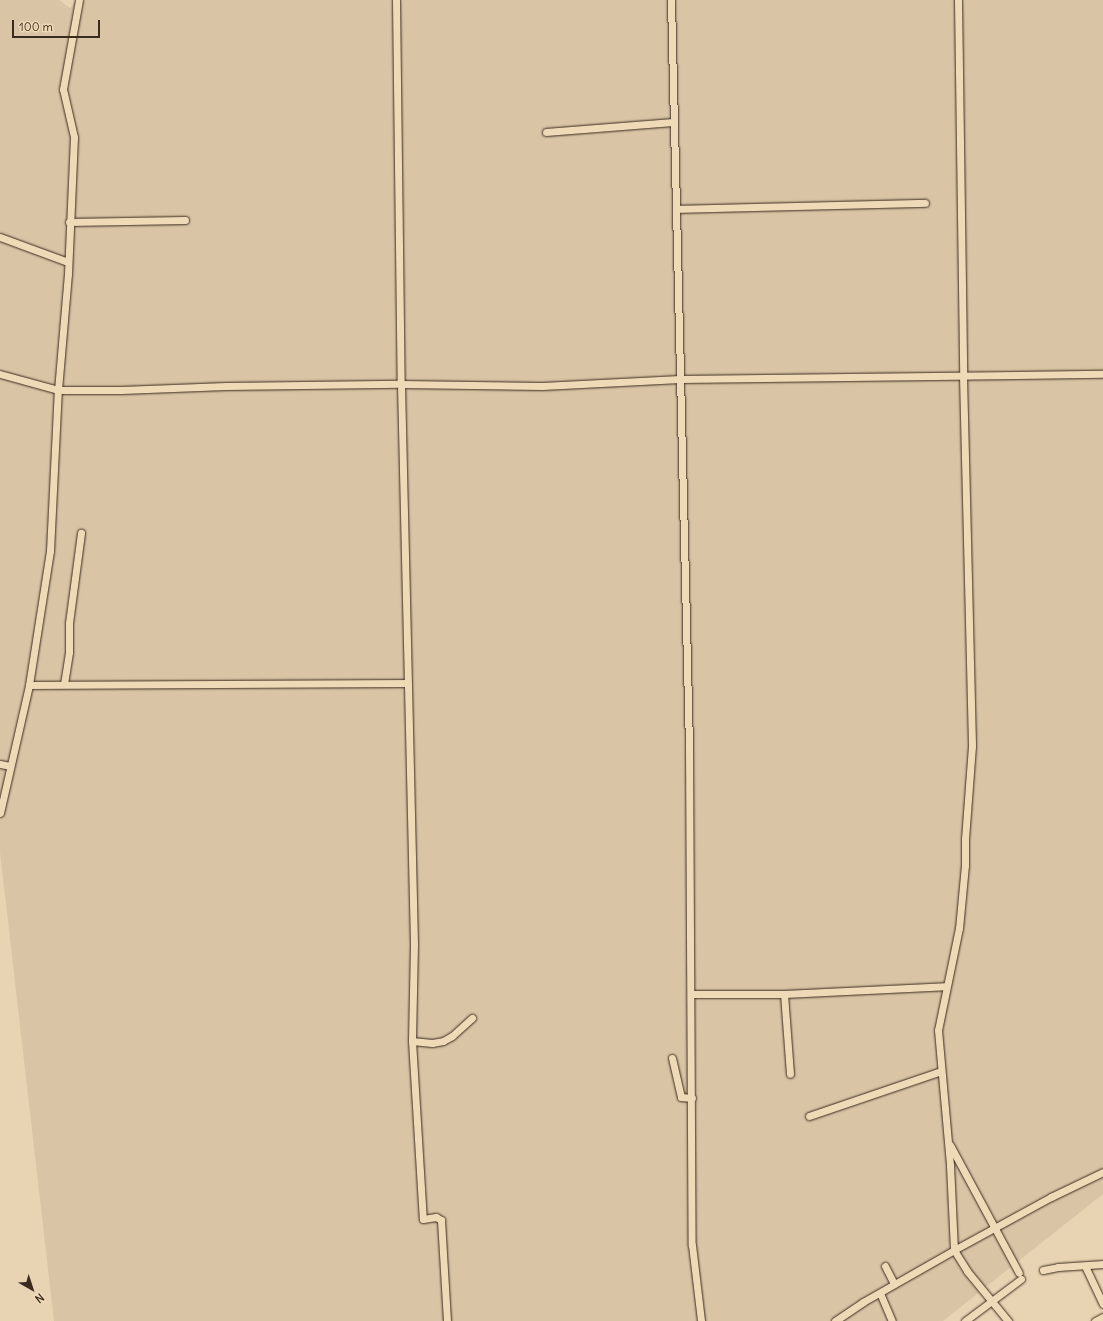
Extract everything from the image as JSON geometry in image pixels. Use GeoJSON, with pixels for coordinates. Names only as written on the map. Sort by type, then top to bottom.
{"type":"FeatureCollection","features":[{"type":"Feature","properties":{"kind":"street"},"geometry":{"type":"LineString","coordinates":[[0,813],[29,685],[50,551],[58,390],[64,329],[74,137],[64,89],[79,0]]}},
{"type":"Feature","properties":{"kind":"street"},"geometry":{"type":"LineString","coordinates":[[396,0],[401,384],[414,944],[412,1041],[423,1219],[436,1217],[441,1220],[447,1321]]}},
{"type":"Feature","properties":{"kind":"street"},"geometry":{"type":"LineString","coordinates":[[671,0],[688,738],[692,1245],[701,1321]]}},
{"type":"Feature","properties":{"kind":"street"},"geometry":{"type":"LineString","coordinates":[[958,0],[963,376],[972,746],[965,839],[965,865],[959,928],[945,986],[938,1030],[948,1141],[954,1250],[967,1271],[1008,1321]]}},
{"type":"Feature","properties":{"kind":"street"},"geometry":{"type":"LineString","coordinates":[[546,132],[673,122]]}},
{"type":"Feature","properties":{"kind":"street"},"geometry":{"type":"LineString","coordinates":[[676,209],[925,203]]}},
{"type":"Feature","properties":{"kind":"street"},"geometry":{"type":"LineString","coordinates":[[69,222],[185,220]]}},
{"type":"Feature","properties":{"kind":"street"},"geometry":{"type":"LineString","coordinates":[[0,237],[68,262]]}},
{"type":"Feature","properties":{"kind":"street"},"geometry":{"type":"LineString","coordinates":[[0,374],[58,390],[121,390],[226,386],[401,384],[542,386],[680,379],[1103,374]]}},
{"type":"Feature","properties":{"kind":"street"},"geometry":{"type":"LineString","coordinates":[[64,684],[69,652],[68,623],[81,533]]}},
{"type":"Feature","properties":{"kind":"street"},"geometry":{"type":"LineString","coordinates":[[29,685],[408,683]]}},
{"type":"Feature","properties":{"kind":"street"},"geometry":{"type":"LineString","coordinates":[[0,764],[10,766]]}},
{"type":"Feature","properties":{"kind":"street"},"geometry":{"type":"LineString","coordinates":[[691,994],[784,994],[945,986]]}},
{"type":"Feature","properties":{"kind":"street"},"geometry":{"type":"LineString","coordinates":[[784,994],[790,1074]]}},
{"type":"Feature","properties":{"kind":"street"},"geometry":{"type":"LineString","coordinates":[[412,1041],[432,1043],[443,1041],[452,1036],[472,1018]]}},
{"type":"Feature","properties":{"kind":"street"},"geometry":{"type":"LineString","coordinates":[[672,1058],[681,1097],[692,1098]]}},
{"type":"Feature","properties":{"kind":"street"},"geometry":{"type":"LineString","coordinates":[[809,1116],[942,1071]]}},
{"type":"Feature","properties":{"kind":"street"},"geometry":{"type":"LineString","coordinates":[[948,1141],[993,1228],[1020,1276],[992,1302],[965,1321]]}},
{"type":"Feature","properties":{"kind":"street"},"geometry":{"type":"LineString","coordinates":[[835,1321],[894,1284],[993,1228],[1051,1197],[1103,1172]]}},
{"type":"Feature","properties":{"kind":"street"},"geometry":{"type":"LineString","coordinates":[[1043,1270],[1058,1267],[1103,1264]]}},
{"type":"Feature","properties":{"kind":"street"},"geometry":{"type":"LineString","coordinates":[[884,1266],[894,1284]]}},
{"type":"Feature","properties":{"kind":"street"},"geometry":{"type":"LineString","coordinates":[[1085,1266],[1103,1304]]}},
{"type":"Feature","properties":{"kind":"street"},"geometry":{"type":"LineString","coordinates":[[880,1293],[892,1321]]}},
{"type":"Feature","properties":{"kind":"street"},"geometry":{"type":"LineString","coordinates":[[1095,1321],[1103,1317]]}},
{"type":"Feature","properties":{"kind":"shaded area"},"geometry":{"type":"Polygon","coordinates":[[[0,0],[59,0],[70,8],[77,0],[1103,0],[1103,1194],[943,1321],[54,1321],[0,852],[0,0]]]}}]}
